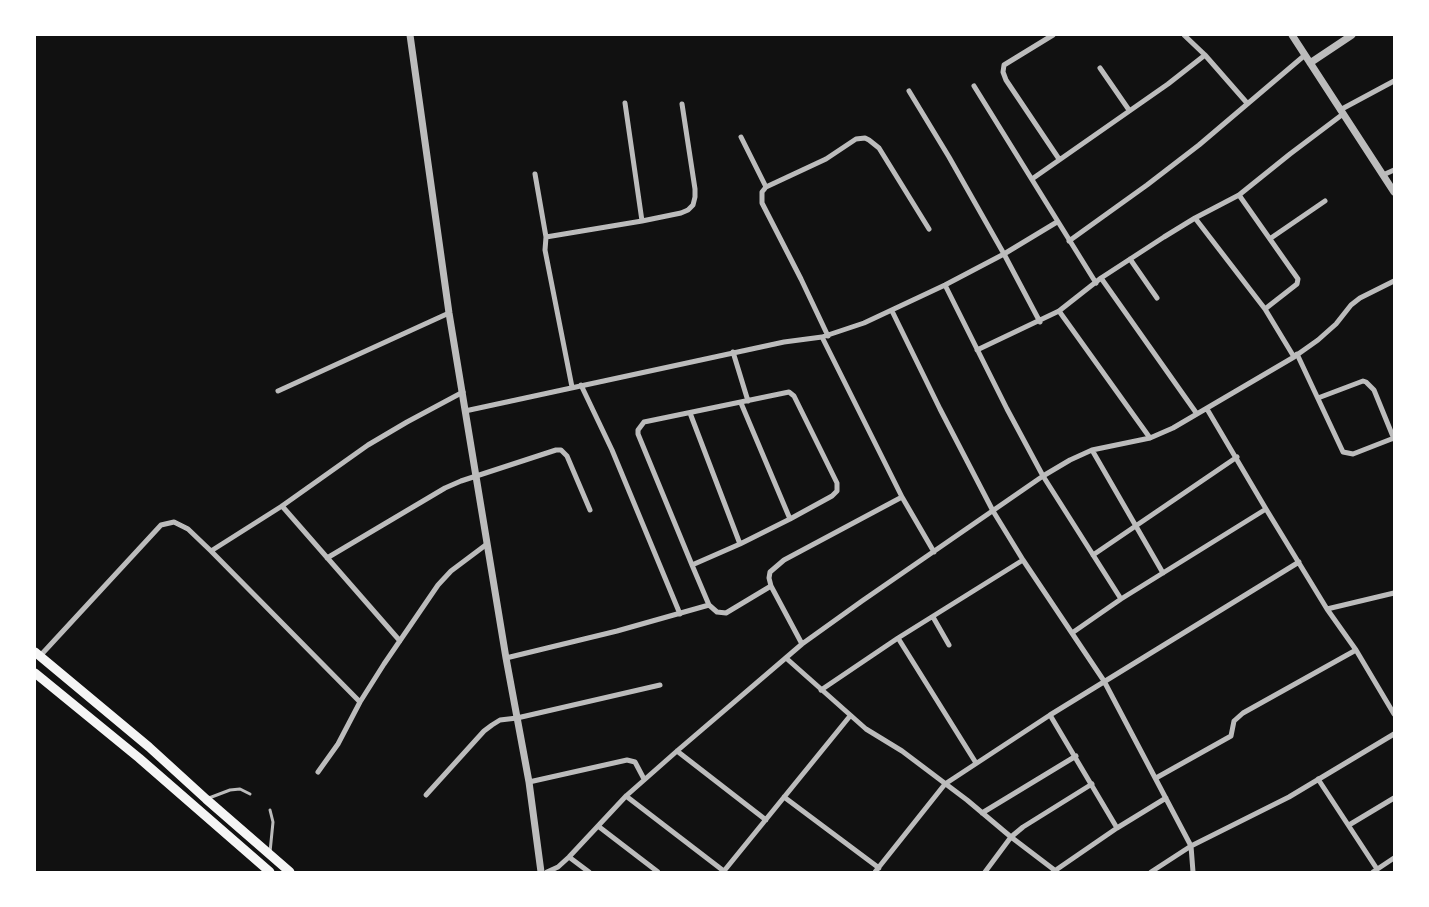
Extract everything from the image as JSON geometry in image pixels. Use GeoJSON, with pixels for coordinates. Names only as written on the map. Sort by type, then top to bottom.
{"type":"FeatureCollection","features":[{"type":"Feature","properties":{"kind":"main road"},"geometry":{"type":"LineString","coordinates":[[37,654],[149,747],[290,872]]}},
{"type":"Feature","properties":{"kind":"main road"},"geometry":{"type":"LineString","coordinates":[[35,673],[138,758],[270,872]]}},
{"type":"Feature","properties":{"kind":"main road"},"geometry":{"type":"LineString","coordinates":[[66,700],[76,687]]}},
{"type":"Feature","properties":{"kind":"street"},"geometry":{"type":"LineString","coordinates":[[410,35],[449,313],[506,658],[529,782],[541,872]]}},
{"type":"Feature","properties":{"kind":"street"},"geometry":{"type":"LineString","coordinates":[[1053,35],[1004,65],[1003,72],[1006,80],[1060,159]]}},
{"type":"Feature","properties":{"kind":"street"},"geometry":{"type":"LineString","coordinates":[[1184,35],[1205,55],[1248,103]]}},
{"type":"Feature","properties":{"kind":"street"},"geometry":{"type":"LineString","coordinates":[[1292,35],[1394,192]]}},
{"type":"Feature","properties":{"kind":"street"},"geometry":{"type":"LineString","coordinates":[[1310,63],[1352,35]]}},
{"type":"Feature","properties":{"kind":"street"},"geometry":{"type":"LineString","coordinates":[[1032,179],[1168,84],[1205,55]]}},
{"type":"Feature","properties":{"kind":"street"},"geometry":{"type":"LineString","coordinates":[[1069,241],[1199,145],[1305,55]]}},
{"type":"Feature","properties":{"kind":"street"},"geometry":{"type":"LineString","coordinates":[[1100,68],[1129,110]]}},
{"type":"Feature","properties":{"kind":"street"},"geometry":{"type":"LineString","coordinates":[[977,350],[1059,312],[1101,278],[1130,259],[1195,218],[1239,195],[1342,112],[1394,82]]}},
{"type":"Feature","properties":{"kind":"street"},"geometry":{"type":"LineString","coordinates":[[974,86],[1096,283]]}},
{"type":"Feature","properties":{"kind":"street"},"geometry":{"type":"LineString","coordinates":[[909,91],[949,157],[1040,322]]}},
{"type":"Feature","properties":{"kind":"street"},"geometry":{"type":"LineString","coordinates":[[625,103],[642,221]]}},
{"type":"Feature","properties":{"kind":"street"},"geometry":{"type":"LineString","coordinates":[[546,238],[642,221],[688,210],[693,205],[694,189],[682,104]]}},
{"type":"Feature","properties":{"kind":"street"},"geometry":{"type":"LineString","coordinates":[[741,137],[766,187]]}},
{"type":"Feature","properties":{"kind":"street"},"geometry":{"type":"LineString","coordinates":[[929,230],[879,148],[865,138],[856,139],[826,159],[766,187],[762,192],[762,203],[801,279],[825,336],[902,497],[934,552]]}},
{"type":"Feature","properties":{"kind":"street"},"geometry":{"type":"LineString","coordinates":[[1383,175],[1394,170]]}},
{"type":"Feature","properties":{"kind":"street"},"geometry":{"type":"LineString","coordinates":[[534,174],[546,238],[544,250],[572,387]]}},
{"type":"Feature","properties":{"kind":"street"},"geometry":{"type":"LineString","coordinates":[[1239,195],[1271,238],[1298,281],[1297,284],[1265,309]]}},
{"type":"Feature","properties":{"kind":"street"},"geometry":{"type":"LineString","coordinates":[[1271,238],[1326,200]]}},
{"type":"Feature","properties":{"kind":"street"},"geometry":{"type":"LineString","coordinates":[[1195,218],[1265,309],[1295,356],[1318,398],[1341,449],[1346,453],[1353,454],[1394,438],[1374,390],[1366,382],[1363,381],[1318,398]]}},
{"type":"Feature","properties":{"kind":"street"},"geometry":{"type":"LineString","coordinates":[[465,411],[734,352],[825,336],[864,323],[945,285],[1004,254],[1057,222]]}},
{"type":"Feature","properties":{"kind":"street"},"geometry":{"type":"LineString","coordinates":[[1130,259],[1157,298]]}},
{"type":"Feature","properties":{"kind":"street"},"geometry":{"type":"LineString","coordinates":[[1101,278],[1197,414]]}},
{"type":"Feature","properties":{"kind":"street"},"geometry":{"type":"LineString","coordinates":[[547,872],[558,867],[569,857],[626,796],[802,644],[1043,476],[1092,450],[1150,438],[1174,428],[1295,356],[1318,340],[1336,324],[1351,305],[1360,298],[1394,281]]}},
{"type":"Feature","properties":{"kind":"street"},"geometry":{"type":"LineString","coordinates":[[945,285],[1043,476],[1121,600]]}},
{"type":"Feature","properties":{"kind":"street"},"geometry":{"type":"LineString","coordinates":[[892,310],[940,409],[994,511],[1023,560],[1104,681],[1156,778],[1191,846],[1193,872]]}},
{"type":"Feature","properties":{"kind":"street"},"geometry":{"type":"LineString","coordinates":[[1059,312],[1150,438]]}},
{"type":"Feature","properties":{"kind":"street"},"geometry":{"type":"LineString","coordinates":[[278,391],[449,313]]}},
{"type":"Feature","properties":{"kind":"street"},"geometry":{"type":"LineString","coordinates":[[734,352],[748,401]]}},
{"type":"Feature","properties":{"kind":"street"},"geometry":{"type":"LineString","coordinates":[[581,385],[612,450],[680,614]]}},
{"type":"Feature","properties":{"kind":"street"},"geometry":{"type":"LineString","coordinates":[[210,551],[282,506],[368,445],[463,392]]}},
{"type":"Feature","properties":{"kind":"street"},"geometry":{"type":"LineString","coordinates":[[692,565],[790,519],[835,494],[838,489],[837,482],[792,393],[644,422],[639,427],[638,434],[692,565],[709,605],[717,612],[726,614],[771,586]]}},
{"type":"Feature","properties":{"kind":"street"},"geometry":{"type":"LineString","coordinates":[[740,403],[790,519]]}},
{"type":"Feature","properties":{"kind":"street"},"geometry":{"type":"LineString","coordinates":[[1207,409],[1327,609],[1356,650],[1394,714]]}},
{"type":"Feature","properties":{"kind":"street"},"geometry":{"type":"LineString","coordinates":[[690,413],[740,544]]}},
{"type":"Feature","properties":{"kind":"street"},"geometry":{"type":"LineString","coordinates":[[327,558],[424,499],[461,481],[552,451],[561,450],[567,456],[590,510]]}},
{"type":"Feature","properties":{"kind":"street"},"geometry":{"type":"LineString","coordinates":[[1092,450],[1163,573]]}},
{"type":"Feature","properties":{"kind":"street"},"geometry":{"type":"LineString","coordinates":[[1094,555],[1237,457]]}},
{"type":"Feature","properties":{"kind":"street"},"geometry":{"type":"LineString","coordinates":[[802,644],[771,586],[770,572],[778,563],[902,497]]}},
{"type":"Feature","properties":{"kind":"street"},"geometry":{"type":"LineString","coordinates":[[282,506],[400,641]]}},
{"type":"Feature","properties":{"kind":"street"},"geometry":{"type":"LineString","coordinates":[[1072,633],[1163,573],[1266,509]]}},
{"type":"Feature","properties":{"kind":"street"},"geometry":{"type":"LineString","coordinates":[[37,654],[161,525],[167,522],[180,524],[188,529],[360,702]]}},
{"type":"Feature","properties":{"kind":"street"},"geometry":{"type":"LineString","coordinates":[[318,772],[338,744],[360,702],[438,585],[451,571],[487,544]]}},
{"type":"Feature","properties":{"kind":"street"},"geometry":{"type":"LineString","coordinates":[[821,690],[898,638],[1023,560]]}},
{"type":"Feature","properties":{"kind":"street"},"geometry":{"type":"LineString","coordinates":[[784,797],[877,870],[945,784],[1104,681],[1299,562]]}},
{"type":"Feature","properties":{"kind":"street"},"geometry":{"type":"LineString","coordinates":[[1327,609],[1394,593]]}},
{"type":"Feature","properties":{"kind":"street"},"geometry":{"type":"LineString","coordinates":[[506,658],[709,605]]}},
{"type":"Feature","properties":{"kind":"street"},"geometry":{"type":"LineString","coordinates":[[933,617],[949,645]]}},
{"type":"Feature","properties":{"kind":"street"},"geometry":{"type":"LineString","coordinates":[[898,638],[976,763]]}},
{"type":"Feature","properties":{"kind":"street"},"geometry":{"type":"LineString","coordinates":[[1156,778],[1231,736],[1234,721],[1243,713],[1356,650]]}},
{"type":"Feature","properties":{"kind":"street"},"geometry":{"type":"LineString","coordinates":[[786,658],[874,736],[902,750],[1055,871],[1117,828],[1166,798]]}},
{"type":"Feature","properties":{"kind":"street"},"geometry":{"type":"LineString","coordinates":[[426,795],[492,725],[500,720],[517,718],[660,685]]}},
{"type":"Feature","properties":{"kind":"street"},"geometry":{"type":"LineString","coordinates":[[1050,715],[1117,828]]}},
{"type":"Feature","properties":{"kind":"street"},"geometry":{"type":"LineString","coordinates":[[626,796],[724,872],[850,716]]}},
{"type":"Feature","properties":{"kind":"street"},"geometry":{"type":"LineString","coordinates":[[1151,872],[1191,846],[1289,797],[1394,734]]}},
{"type":"Feature","properties":{"kind":"street"},"geometry":{"type":"LineString","coordinates":[[677,751],[766,820]]}},
{"type":"Feature","properties":{"kind":"street"},"geometry":{"type":"LineString","coordinates":[[982,813],[1076,756]]}},
{"type":"Feature","properties":{"kind":"street"},"geometry":{"type":"LineString","coordinates":[[529,782],[628,760],[635,762],[644,780]]}},
{"type":"Feature","properties":{"kind":"street"},"geometry":{"type":"LineString","coordinates":[[1318,779],[1349,825],[1375,870],[1394,858]]}},
{"type":"Feature","properties":{"kind":"street"},"geometry":{"type":"LineString","coordinates":[[985,872],[1011,837],[1047,811],[1092,784]]}},
{"type":"Feature","properties":{"kind":"street"},"geometry":{"type":"LineString","coordinates":[[1349,825],[1394,798]]}},
{"type":"Feature","properties":{"kind":"street"},"geometry":{"type":"LineString","coordinates":[[598,826],[658,872]]}},
{"type":"Feature","properties":{"kind":"street"},"geometry":{"type":"LineString","coordinates":[[569,857],[589,872]]}},
{"type":"Feature","properties":{"kind":"lane"},"geometry":{"type":"LineString","coordinates":[[206,799],[230,790],[240,789],[250,794]]}},
{"type":"Feature","properties":{"kind":"lane"},"geometry":{"type":"LineString","coordinates":[[270,810],[273,822],[270,855]]}}]}
